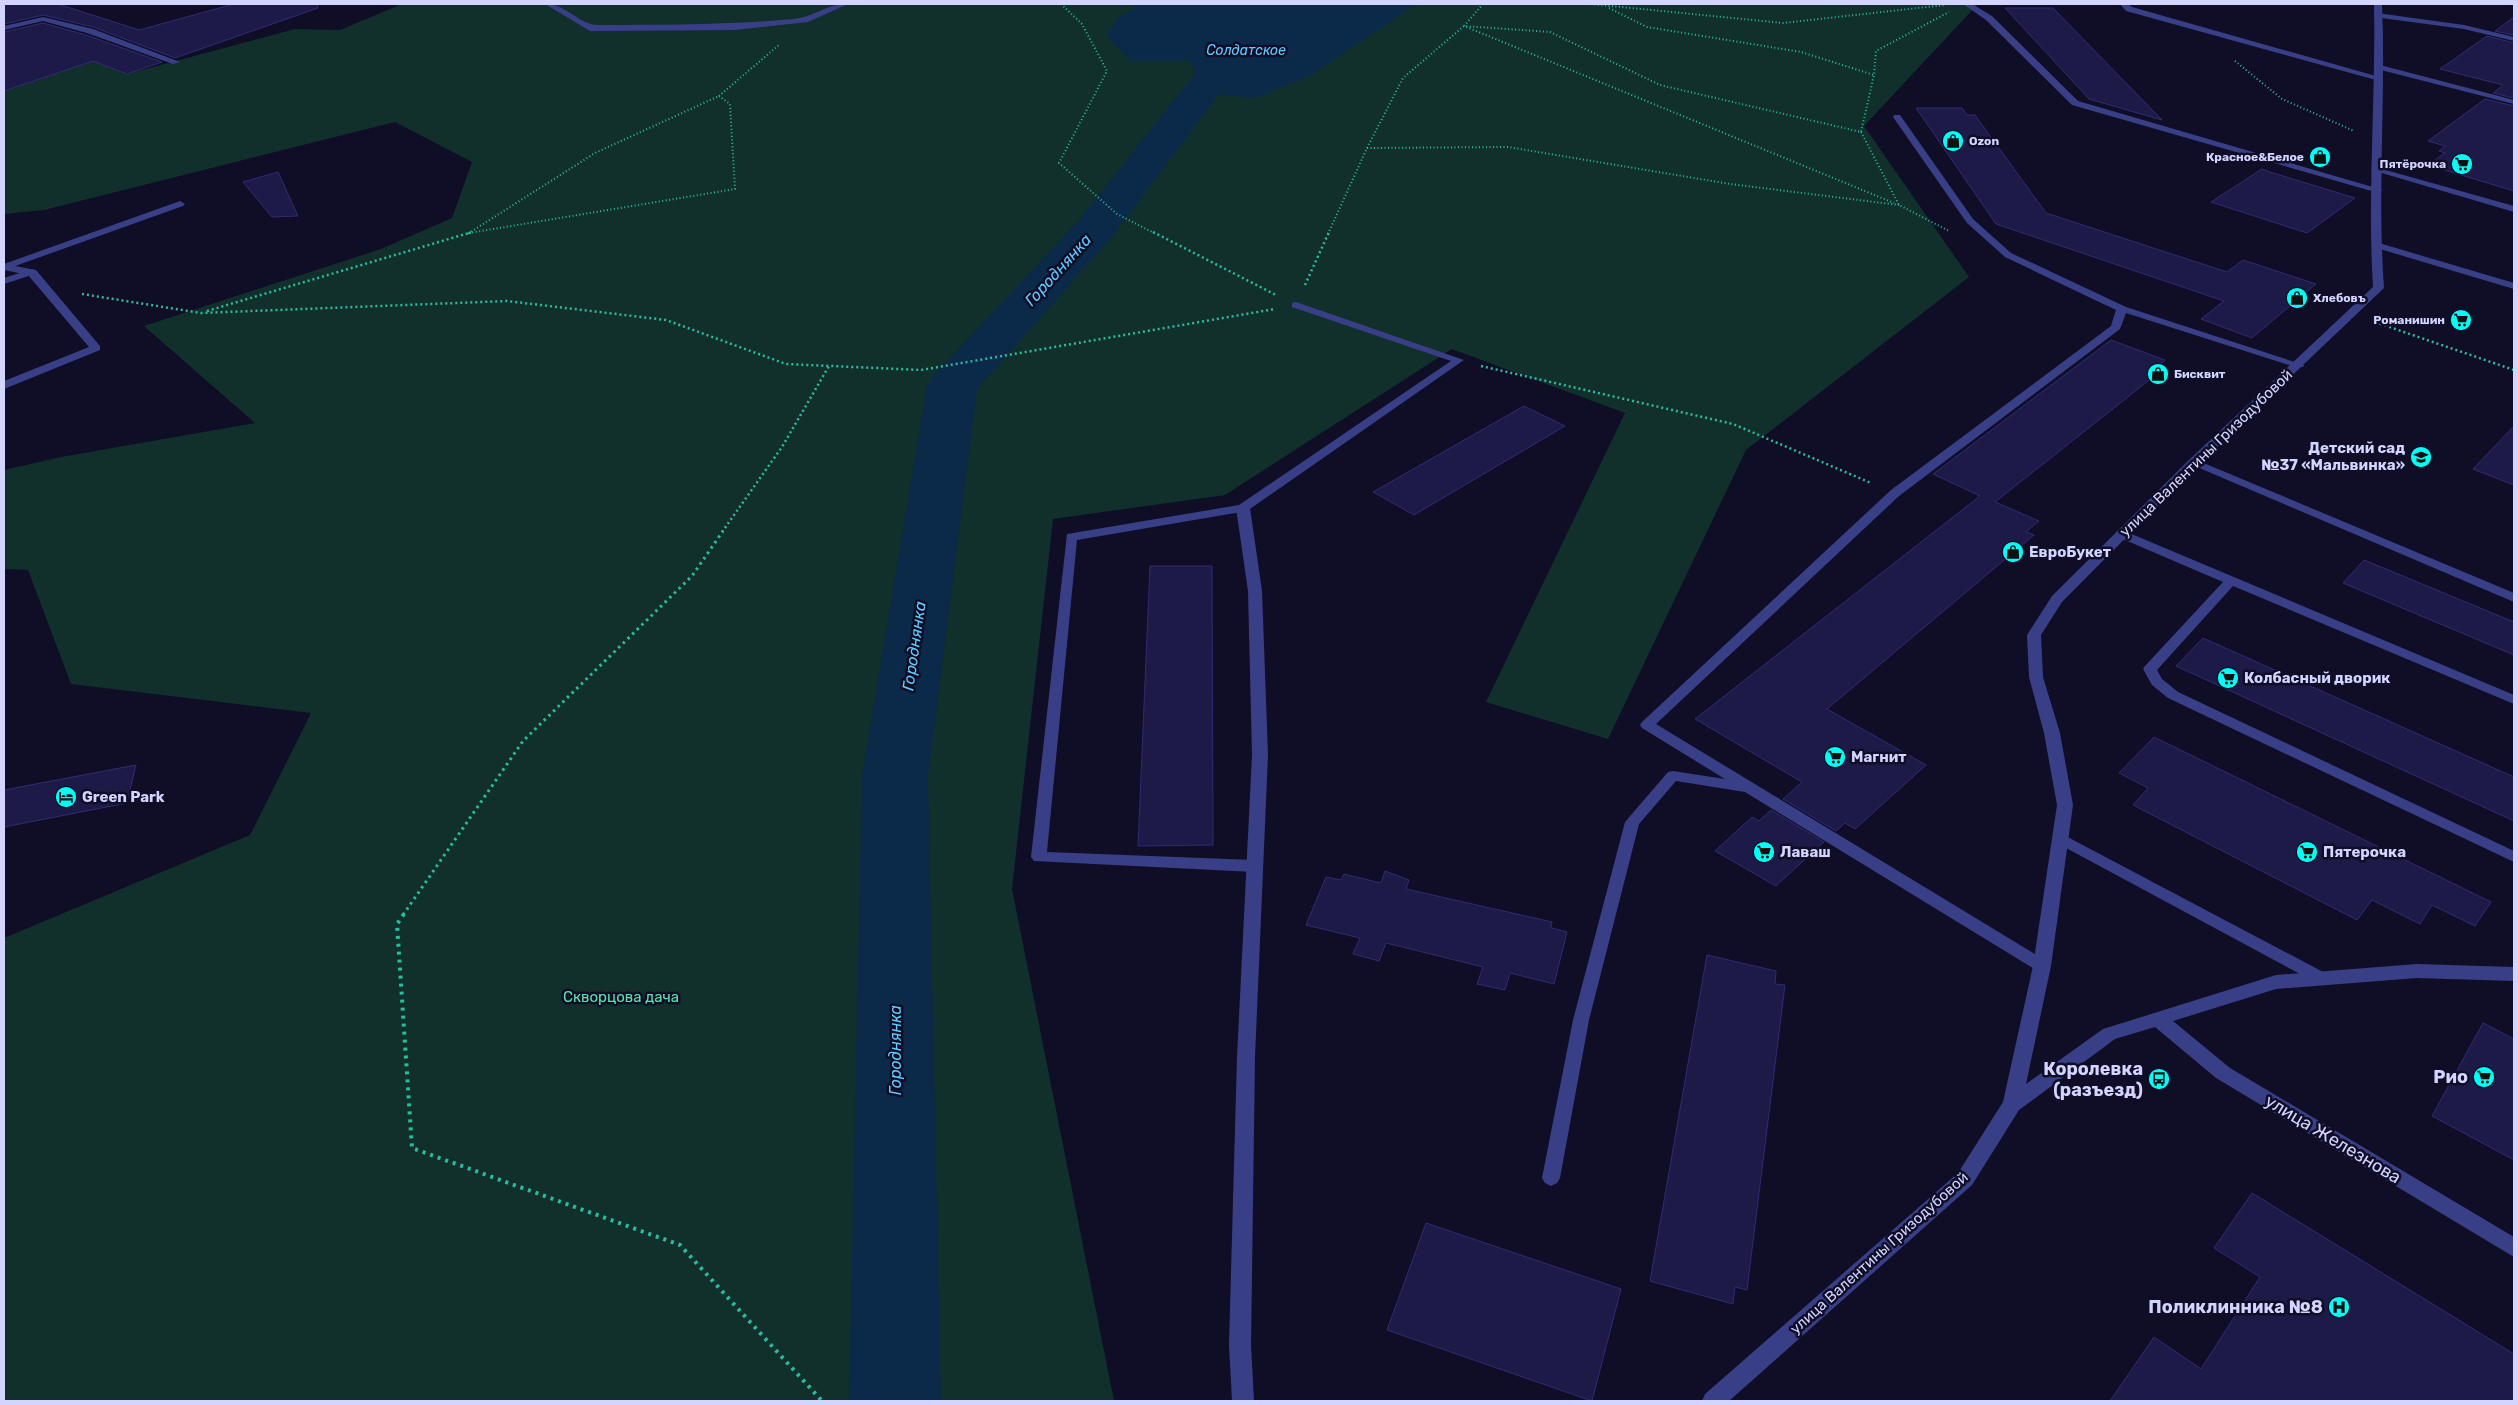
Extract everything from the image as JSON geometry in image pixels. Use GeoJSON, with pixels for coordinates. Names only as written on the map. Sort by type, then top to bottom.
{"type":"FeatureCollection","features":[{"type":"Feature","properties":{"kind":"street"},"geometry":{"type":"LineString","coordinates":[[550,4],[590,28],[734,28],[808,20],[844,4]]}},
{"type":"Feature","properties":{"kind":"street","name":"улица Валентины Гризодубовой"},"geometry":{"type":"LineString","coordinates":[[1713,1401],[1965,1179],[2012,1104],[2042,966],[2065,805],[2052,733],[2036,677],[2034,636],[2057,600],[2122,534],[2194,462],[2379,288],[2376,245],[2380,72],[2378,9]]}},
{"type":"Feature","properties":{"kind":"street"},"geometry":{"type":"LineString","coordinates":[[4,267],[32,272],[96,348],[4,385]]}},
{"type":"Feature","properties":{"kind":"street"},"geometry":{"type":"LineString","coordinates":[[1243,508],[1256,591],[1260,736],[1254,866],[1240,1345],[1243,1401]]}},
{"type":"Feature","properties":{"kind":"street"},"geometry":{"type":"LineString","coordinates":[[2012,1104],[2109,1034],[2276,982],[2417,971],[2514,974]]}},
{"type":"Feature","properties":{"kind":"street","name":"улица Железнова"},"geometry":{"type":"LineString","coordinates":[[2158,1019],[2224,1073],[2514,1248]]}},
{"type":"Feature","properties":{"kind":"lane"},"geometry":{"type":"LineString","coordinates":[[1967,4],[1989,18],[2075,103],[2378,190]]}},
{"type":"Feature","properties":{"kind":"lane"},"geometry":{"type":"LineString","coordinates":[[2124,4],[2129,10],[2380,72],[2514,102]]}},
{"type":"Feature","properties":{"kind":"lane"},"geometry":{"type":"LineString","coordinates":[[2378,9],[2514,39]]}},
{"type":"Feature","properties":{"kind":"lane"},"geometry":{"type":"LineString","coordinates":[[4,28],[43,19],[90,31],[176,62]]}},
{"type":"Feature","properties":{"kind":"lane"},"geometry":{"type":"LineString","coordinates":[[1897,118],[1970,221],[2008,255],[2122,310],[2299,365]]}},
{"type":"Feature","properties":{"kind":"lane"},"geometry":{"type":"LineString","coordinates":[[2378,169],[2514,209]]}},
{"type":"Feature","properties":{"kind":"lane"},"geometry":{"type":"LineString","coordinates":[[4,267],[180,204]]}},
{"type":"Feature","properties":{"kind":"lane"},"geometry":{"type":"LineString","coordinates":[[2376,245],[2514,286]]}},
{"type":"Feature","properties":{"kind":"lane"},"geometry":{"type":"LineString","coordinates":[[4,281],[32,272]]}},
{"type":"Feature","properties":{"kind":"lane"},"geometry":{"type":"LineString","coordinates":[[1296,305],[1458,360]]}},
{"type":"Feature","properties":{"kind":"lane"},"geometry":{"type":"LineString","coordinates":[[2042,966],[1647,725],[1895,493],[2116,327],[2122,310]]}},
{"type":"Feature","properties":{"kind":"lane"},"geometry":{"type":"LineString","coordinates":[[1254,866],[1039,857],[1071,537],[1243,508],[1458,360]]}},
{"type":"Feature","properties":{"kind":"lane"},"geometry":{"type":"LineString","coordinates":[[2194,462],[2514,598]]}},
{"type":"Feature","properties":{"kind":"lane"},"geometry":{"type":"LineString","coordinates":[[2122,534],[2514,700]]}},
{"type":"Feature","properties":{"kind":"lane"},"geometry":{"type":"LineString","coordinates":[[2231,581],[2150,669],[2156,682],[2173,695],[2514,857]]}},
{"type":"Feature","properties":{"kind":"lane"},"geometry":{"type":"LineString","coordinates":[[1551,1178],[1581,1020],[1632,822],[1673,776],[1750,788]]}},
{"type":"Feature","properties":{"kind":"lane"},"geometry":{"type":"LineString","coordinates":[[2060,838],[2321,978]]}},
{"type":"Feature","properties":{"kind":"path"},"geometry":{"type":"LineString","coordinates":[[1061,4],[1082,24],[1107,71],[1059,163],[1117,214],[1296,305]]}},
{"type":"Feature","properties":{"kind":"path"},"geometry":{"type":"LineString","coordinates":[[1296,305],[1367,148],[1403,78],[1464,26],[1483,4]]}},
{"type":"Feature","properties":{"kind":"path"},"geometry":{"type":"LineString","coordinates":[[1591,4],[1783,23],[1946,5]]}},
{"type":"Feature","properties":{"kind":"path"},"geometry":{"type":"LineString","coordinates":[[1606,6],[1647,27],[1801,52],[1874,75]]}},
{"type":"Feature","properties":{"kind":"path"},"geometry":{"type":"LineString","coordinates":[[1464,26],[1550,32],[1660,85],[1861,132],[1874,75],[1876,51],[1955,8]]}},
{"type":"Feature","properties":{"kind":"path"},"geometry":{"type":"LineString","coordinates":[[469,233],[595,153],[719,96],[808,20]]}},
{"type":"Feature","properties":{"kind":"path"},"geometry":{"type":"LineString","coordinates":[[1367,148],[1508,147],[1730,184],[1899,206],[1464,26]]}},
{"type":"Feature","properties":{"kind":"path"},"geometry":{"type":"LineString","coordinates":[[2234,60],[2282,98],[2379,142]]}},
{"type":"Feature","properties":{"kind":"path"},"geometry":{"type":"LineString","coordinates":[[201,313],[469,233],[736,189],[730,104],[719,96]]}},
{"type":"Feature","properties":{"kind":"path"},"geometry":{"type":"LineString","coordinates":[[44,288],[201,313],[507,301],[666,320],[786,364],[920,370],[1296,305]]}},
{"type":"Feature","properties":{"kind":"path"},"geometry":{"type":"LineString","coordinates":[[2353,314],[2514,370]]}},
{"type":"Feature","properties":{"kind":"path"},"geometry":{"type":"LineString","coordinates":[[1458,360],[1733,424],[1895,493]]}},
{"type":"Feature","properties":{"kind":"path"},"geometry":{"type":"LineString","coordinates":[[822,1401],[680,1245],[412,1148],[397,924],[523,741],[692,576],[782,447],[829,366]]}},
{"type":"Feature","properties":{"kind":"green space","name":"Скворцова дача"},"geometry":{"type":"Polygon","coordinates":[[[402,4],[1978,4],[1864,126],[1969,277],[1746,450],[1608,739],[1486,702],[1625,413],[1452,349],[1225,495],[1053,519],[1012,889],[1114,1401],[4,1401],[4,938],[250,835],[311,713],[71,684],[28,570],[4,569],[4,470],[61,457],[255,423],[144,326],[381,249],[452,218],[472,162],[395,122],[44,210],[4,214],[4,91],[93,61],[127,74],[295,29],[340,30],[402,4]]]}},
{"type":"Feature","properties":{"kind":"water","name":"Солдатское"},"geometry":{"type":"Polygon","coordinates":[[[1132,4],[1416,4],[1310,76],[1254,98],[1206,93],[1189,61],[1131,61],[1107,37],[1116,19],[1134,9],[1132,4]]]}},
{"type":"Feature","properties":{"kind":"building"},"geometry":{"type":"Polygon","coordinates":[[[4,4],[58,4],[139,30],[234,4],[317,4],[318,8],[175,58],[93,27],[43,15],[4,24],[4,4]]]}},
{"type":"Feature","properties":{"kind":"building"},"geometry":{"type":"Polygon","coordinates":[[[2005,8],[2053,8],[2162,120],[2089,99],[2005,8]]]}},
{"type":"Feature","properties":{"kind":"building"},"geometry":{"type":"Polygon","coordinates":[[[2514,17],[2514,35],[2495,31],[2514,17]]]}},
{"type":"Feature","properties":{"kind":"building"},"geometry":{"type":"Polygon","coordinates":[[[43,23],[86,35],[162,62],[127,74],[93,61],[4,91],[4,32],[43,23]]]}},
{"type":"Feature","properties":{"kind":"building"},"geometry":{"type":"Polygon","coordinates":[[[2487,36],[2514,43],[2514,98],[2493,93],[2503,85],[2440,69],[2487,36]]]}},
{"type":"Feature","properties":{"kind":"building"},"geometry":{"type":"Polygon","coordinates":[[[2485,99],[2514,106],[2514,191],[2428,165],[2445,153],[2439,151],[2445,146],[2428,141],[2485,99]]]}},
{"type":"Feature","properties":{"kind":"building"},"geometry":{"type":"Polygon","coordinates":[[[1916,108],[1962,108],[1967,115],[1975,115],[2046,213],[2227,272],[2243,260],[2316,284],[2252,338],[2201,319],[2224,301],[1996,224],[1916,108]]]}},
{"type":"Feature","properties":{"kind":"building"},"geometry":{"type":"Polygon","coordinates":[[[2262,169],[2355,198],[2307,233],[2211,202],[2262,169]]]}},
{"type":"Feature","properties":{"kind":"building"},"geometry":{"type":"Polygon","coordinates":[[[278,172],[298,216],[272,217],[243,182],[278,172]]]}},
{"type":"Feature","properties":{"kind":"building"},"geometry":{"type":"Polygon","coordinates":[[[2111,340],[2165,360],[2156,368],[2162,370],[1995,502],[2039,521],[2026,532],[2034,535],[1827,709],[1926,765],[1855,829],[1845,823],[1836,831],[1783,799],[1802,782],[1695,719],[1980,496],[1933,474],[2111,340]]]}},
{"type":"Feature","properties":{"kind":"building"},"geometry":{"type":"Polygon","coordinates":[[[1524,406],[1565,426],[1414,515],[1373,492],[1524,406]]]}},
{"type":"Feature","properties":{"kind":"building"},"geometry":{"type":"Polygon","coordinates":[[[2514,426],[2514,485],[2473,469],[2514,426]]]}},
{"type":"Feature","properties":{"kind":"building"},"geometry":{"type":"Polygon","coordinates":[[[2364,560],[2514,622],[2514,655],[2343,583],[2364,560]]]}},
{"type":"Feature","properties":{"kind":"building"},"geometry":{"type":"Polygon","coordinates":[[[1150,566],[1212,566],[1213,845],[1138,846],[1150,566]]]}},
{"type":"Feature","properties":{"kind":"building"},"geometry":{"type":"Polygon","coordinates":[[[2203,638],[2514,777],[2514,821],[2176,666],[2203,638]]]}},
{"type":"Feature","properties":{"kind":"building","name":"Пятерочка"},"geometry":{"type":"Polygon","coordinates":[[[2154,737],[2491,902],[2475,926],[2432,905],[2420,924],[2372,900],[2357,920],[2133,805],[2148,788],[2119,773],[2154,737]]]}},
{"type":"Feature","properties":{"kind":"building","name":"Green Park"},"geometry":{"type":"Polygon","coordinates":[[[136,765],[127,803],[4,827],[4,790],[136,765]]]}},
{"type":"Feature","properties":{"kind":"building","name":"Лаваш"},"geometry":{"type":"Polygon","coordinates":[[[1771,810],[1824,842],[1776,886],[1715,851],[1752,817],[1759,821],[1771,810]]]}},
{"type":"Feature","properties":{"kind":"building"},"geometry":{"type":"Polygon","coordinates":[[[1385,871],[1409,880],[1406,889],[1552,922],[1551,928],[1567,932],[1554,984],[1510,973],[1505,990],[1477,984],[1483,967],[1386,943],[1379,961],[1353,954],[1360,938],[1306,925],[1326,877],[1341,880],[1344,874],[1381,883],[1385,871]]]}},
{"type":"Feature","properties":{"kind":"building"},"geometry":{"type":"Polygon","coordinates":[[[1707,955],[1776,971],[1775,984],[1785,985],[1747,1290],[1735,1287],[1733,1304],[1650,1281],[1707,955]]]}},
{"type":"Feature","properties":{"kind":"building","name":"Рио"},"geometry":{"type":"Polygon","coordinates":[[[2483,1023],[2514,1039],[2514,1160],[2432,1116],[2483,1023]]]}},
{"type":"Feature","properties":{"kind":"building","name":"Поликлинника №8"},"geometry":{"type":"Polygon","coordinates":[[[2252,1193],[2514,1354],[2514,1401],[2110,1401],[2154,1337],[2201,1369],[2260,1277],[2214,1248],[2252,1193]]]}},
{"type":"Feature","properties":{"kind":"building"},"geometry":{"type":"Polygon","coordinates":[[[1426,1223],[1621,1289],[1592,1401],[1387,1330],[1426,1223]]]}},
{"type":"Feature","properties":{"kind":"waterway","name":"Городнянка"},"geometry":{"type":"LineString","coordinates":[[895,1401],[895,776],[952,386],[1095,229],[1258,18],[1258,4]]}},
{"type":"Feature","properties":{"kind":"place","name":"Ozon"},"geometry":{"type":"Point","coordinates":[1953,141]}},
{"type":"Feature","properties":{"kind":"place","name":"Красное&Белое"},"geometry":{"type":"Point","coordinates":[2320,157]}},
{"type":"Feature","properties":{"kind":"place","name":"Пятёрочка"},"geometry":{"type":"Point","coordinates":[2462,164]}},
{"type":"Feature","properties":{"kind":"place","name":"Хлебовъ"},"geometry":{"type":"Point","coordinates":[2297,298]}},
{"type":"Feature","properties":{"kind":"place","name":"Романишин"},"geometry":{"type":"Point","coordinates":[2461,320]}},
{"type":"Feature","properties":{"kind":"place","name":"Бисквит"},"geometry":{"type":"Point","coordinates":[2158,374]}},
{"type":"Feature","properties":{"kind":"place","name":"Детский сад №37 «Мальвинка»"},"geometry":{"type":"Point","coordinates":[2421,457]}},
{"type":"Feature","properties":{"kind":"place","name":"ЕвроБукет"},"geometry":{"type":"Point","coordinates":[2013,552]}},
{"type":"Feature","properties":{"kind":"place","name":"Колбасный дворик"},"geometry":{"type":"Point","coordinates":[2228,678]}},
{"type":"Feature","properties":{"kind":"place","name":"Магнит"},"geometry":{"type":"Point","coordinates":[1835,757]}},
{"type":"Feature","properties":{"kind":"place","name":"Green Park"},"geometry":{"type":"Point","coordinates":[66,797]}},
{"type":"Feature","properties":{"kind":"place","name":"Лаваш"},"geometry":{"type":"Point","coordinates":[1764,852]}},
{"type":"Feature","properties":{"kind":"place","name":"Пятерочка"},"geometry":{"type":"Point","coordinates":[2307,852]}},
{"type":"Feature","properties":{"kind":"place","name":"Рио"},"geometry":{"type":"Point","coordinates":[2484,1077]}},
{"type":"Feature","properties":{"kind":"place","name":"Королевка (разъезд)"},"geometry":{"type":"Point","coordinates":[2159,1079]}},
{"type":"Feature","properties":{"kind":"place","name":"Поликлинника №8"},"geometry":{"type":"Point","coordinates":[2339,1307]}}]}
